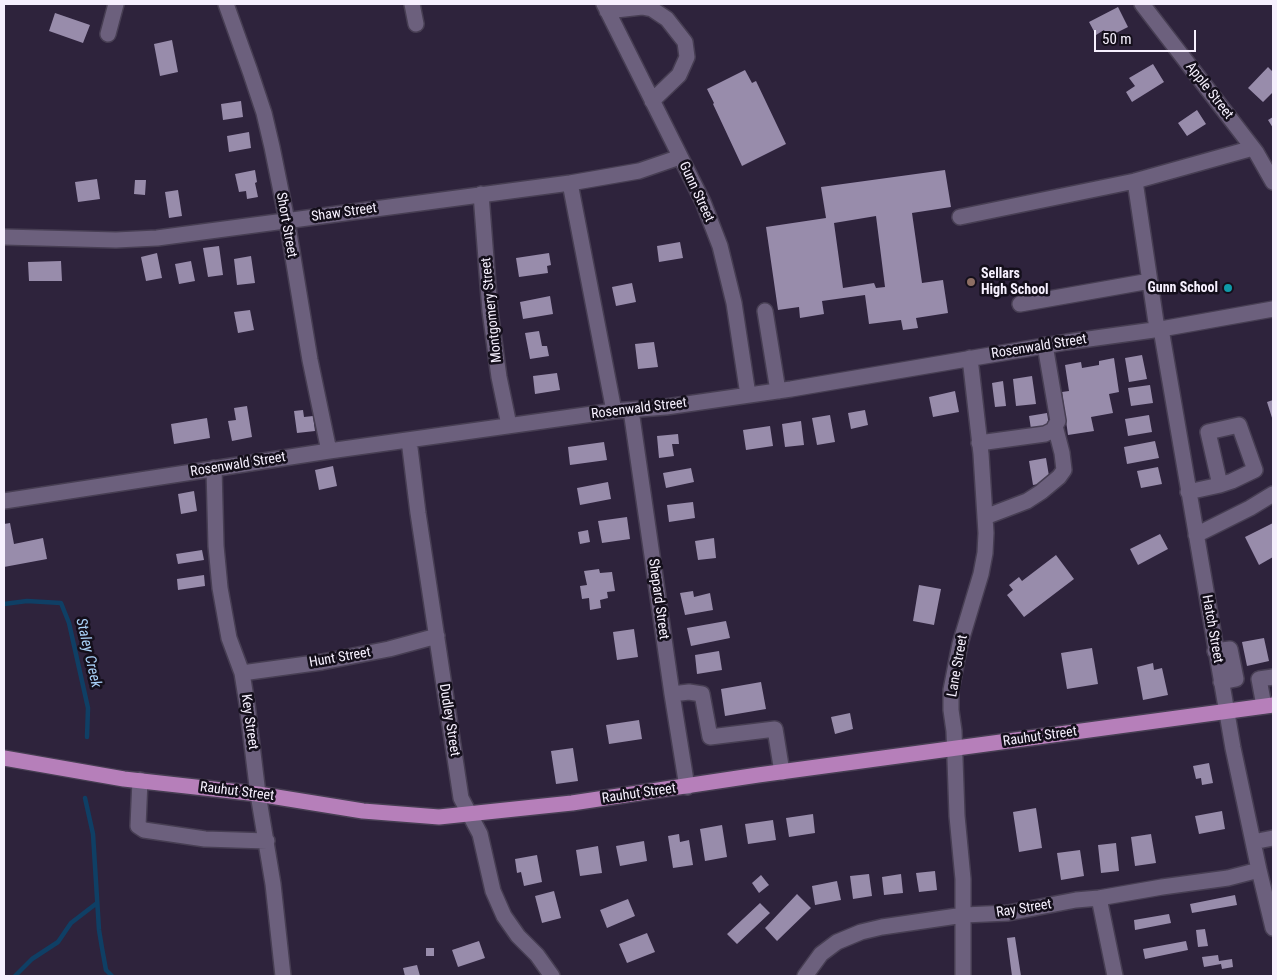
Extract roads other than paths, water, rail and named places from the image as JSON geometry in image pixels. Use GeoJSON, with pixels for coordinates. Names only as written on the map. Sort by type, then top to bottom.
{"type":"FeatureCollection","features":[{"type":"Feature","properties":{"kind":"main road","name":"Rauhut Street"},"geometry":{"type":"LineString","coordinates":[[4,758],[140,780],[258,794],[387,813],[439,817],[572,803],[782,772],[1268,706]]}},
{"type":"Feature","properties":{"kind":"street"},"geometry":{"type":"LineString","coordinates":[[108,34],[116,4]]}},
{"type":"Feature","properties":{"kind":"street","name":"Short Street"},"geometry":{"type":"LineString","coordinates":[[226,4],[264,113],[287,221],[310,360],[329,451]]}},
{"type":"Feature","properties":{"kind":"street"},"geometry":{"type":"LineString","coordinates":[[412,4],[416,24]]}},
{"type":"Feature","properties":{"kind":"street","name":"Apple Street"},"geometry":{"type":"LineString","coordinates":[[1142,4],[1253,148],[1273,182]]}},
{"type":"Feature","properties":{"kind":"street"},"geometry":{"type":"LineString","coordinates":[[606,7],[642,7],[659,12],[685,42],[687,57],[685,66],[679,75],[652,101]]}},
{"type":"Feature","properties":{"kind":"street","name":"Gunn Street"},"geometry":{"type":"LineString","coordinates":[[606,7],[703,202],[722,255],[734,303],[748,394]]}},
{"type":"Feature","properties":{"kind":"street"},"geometry":{"type":"LineString","coordinates":[[960,216],[1135,181],[1253,148]]}},
{"type":"Feature","properties":{"kind":"street","name":"Shaw Street"},"geometry":{"type":"LineString","coordinates":[[4,238],[149,239],[570,183],[638,171],[680,157]]}},
{"type":"Feature","properties":{"kind":"street","name":"Hatch Street"},"geometry":{"type":"LineString","coordinates":[[1135,181],[1150,281],[1215,652],[1229,680],[1227,711],[1232,748],[1273,928]]}},
{"type":"Feature","properties":{"kind":"street"},"geometry":{"type":"LineString","coordinates":[[570,183],[614,411]]}},
{"type":"Feature","properties":{"kind":"street","name":"Montgomery Street"},"geometry":{"type":"LineString","coordinates":[[481,194],[490,311],[499,377],[509,425]]}},
{"type":"Feature","properties":{"kind":"street"},"geometry":{"type":"LineString","coordinates":[[1020,304],[1150,281]]}},
{"type":"Feature","properties":{"kind":"street","name":"Rosenwald Street"},"geometry":{"type":"LineString","coordinates":[[4,501],[509,425],[778,391],[1046,345],[1159,329],[1273,309]]}},
{"type":"Feature","properties":{"kind":"street"},"geometry":{"type":"LineString","coordinates":[[765,311],[778,391]]}},
{"type":"Feature","properties":{"kind":"street"},"geometry":{"type":"LineString","coordinates":[[979,442],[1045,434],[1054,430],[1058,421],[1046,345]]}},
{"type":"Feature","properties":{"kind":"street","name":"Lane Street"},"geometry":{"type":"LineString","coordinates":[[962,976],[964,915],[951,690],[960,644],[985,554],[985,517],[970,358]]}},
{"type":"Feature","properties":{"kind":"street","name":"Shepard Street"},"geometry":{"type":"LineString","coordinates":[[632,410],[687,787]]}},
{"type":"Feature","properties":{"kind":"street"},"geometry":{"type":"LineString","coordinates":[[985,517],[1027,501],[1041,492],[1064,470],[1055,426]]}},
{"type":"Feature","properties":{"kind":"street","name":"Dudley Street"},"geometry":{"type":"LineString","coordinates":[[409,440],[418,514],[461,798],[468,815],[480,834],[493,891],[504,916],[518,936],[537,955],[552,976]]}},
{"type":"Feature","properties":{"kind":"street","name":"Key Street"},"geometry":{"type":"LineString","coordinates":[[214,468],[216,546],[220,588],[228,638],[242,673],[280,936],[283,976]]}},
{"type":"Feature","properties":{"kind":"street"},"geometry":{"type":"LineString","coordinates":[[1188,492],[1220,485]]}},
{"type":"Feature","properties":{"kind":"street"},"geometry":{"type":"LineString","coordinates":[[1196,535],[1250,508],[1273,494]]}},
{"type":"Feature","properties":{"kind":"street","name":"Hunt Street"},"geometry":{"type":"LineString","coordinates":[[242,673],[322,662],[389,649],[437,636]]}},
{"type":"Feature","properties":{"kind":"street"},"geometry":{"type":"LineString","coordinates":[[1229,680],[1266,678],[1268,706]]}},
{"type":"Feature","properties":{"kind":"street"},"geometry":{"type":"LineString","coordinates":[[672,694],[689,692],[702,694],[710,736],[776,729],[782,772]]}},
{"type":"Feature","properties":{"kind":"street"},"geometry":{"type":"LineString","coordinates":[[140,780],[138,826],[144,830],[205,839],[267,842]]}},
{"type":"Feature","properties":{"kind":"street"},"geometry":{"type":"LineString","coordinates":[[1253,842],[1273,838]]}},
{"type":"Feature","properties":{"kind":"street","name":"Ray Street"},"geometry":{"type":"LineString","coordinates":[[805,976],[821,954],[837,942],[853,935],[882,927],[964,915],[1008,913],[1076,900],[1228,878],[1259,870]]}},
{"type":"Feature","properties":{"kind":"street"},"geometry":{"type":"LineString","coordinates":[[1099,898],[1115,976]]}},
{"type":"Feature","properties":{"kind":"waterway","name":"Staley Creek"},"geometry":{"type":"LineString","coordinates":[[4,604],[27,601],[61,603],[69,623],[88,708],[87,737]]}},
{"type":"Feature","properties":{"kind":"waterway","name":"Staley Creek"},"geometry":{"type":"LineString","coordinates":[[85,798],[93,834],[99,930],[106,970],[112,976]]}},
{"type":"Feature","properties":{"kind":"waterway"},"geometry":{"type":"LineString","coordinates":[[15,976],[32,959],[58,942],[71,923],[97,903]]}},
{"type":"Feature","properties":{"kind":"place","name":"Sellars High School"},"geometry":{"type":"Point","coordinates":[971,282]}},
{"type":"Feature","properties":{"kind":"place","name":"Gunn School"},"geometry":{"type":"Point","coordinates":[1228,288]}}]}
